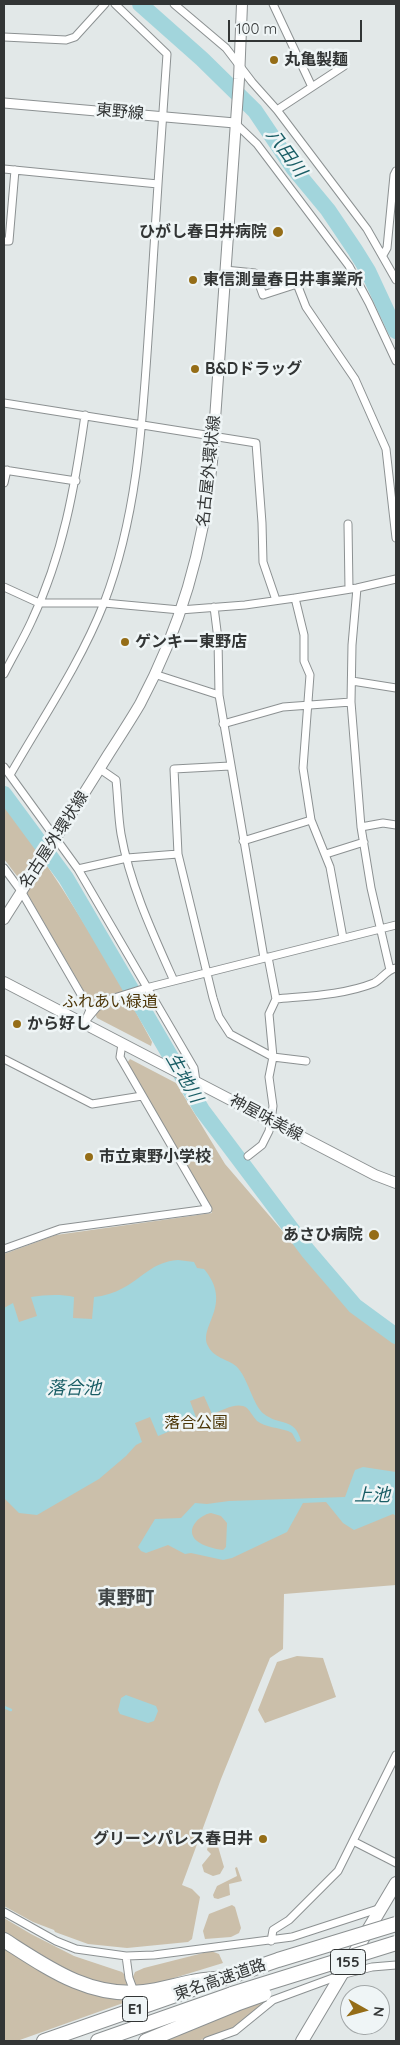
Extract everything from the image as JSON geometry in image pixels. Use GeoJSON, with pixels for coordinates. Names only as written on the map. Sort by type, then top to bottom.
{"type":"FeatureCollection","features":[{"type":"Feature","properties":{"kind":"highway","name":"155"},"geometry":{"type":"LineString","coordinates":[[302,2041],[329,1998],[340,1975],[396,1885]]}},
{"type":"Feature","properties":{"kind":"highway","name":"東名高速道路"},"geometry":{"type":"LineString","coordinates":[[44,2041],[226,1978],[396,1924]]}},
{"type":"Feature","properties":{"kind":"highway"},"geometry":{"type":"LineString","coordinates":[[4,1940],[69,1980],[110,1992],[144,1992],[195,1981],[226,1978]]}},
{"type":"Feature","properties":{"kind":"highway","name":"東名高速道路"},"geometry":{"type":"LineString","coordinates":[[98,2041],[234,1999],[396,1944]]}},
{"type":"Feature","properties":{"kind":"highway"},"geometry":{"type":"LineString","coordinates":[[146,2041],[234,1999]]}},
{"type":"Feature","properties":{"kind":"main road","name":"名古屋外環状線"},"geometry":{"type":"LineString","coordinates":[[4,918],[140,704],[170,638],[197,557],[205,524],[214,437],[239,79],[242,4]]}},
{"type":"Feature","properties":{"kind":"main road","name":"神屋味美線"},"geometry":{"type":"LineString","coordinates":[[4,982],[375,1175],[396,1183]]}},
{"type":"Feature","properties":{"kind":"street"},"geometry":{"type":"LineString","coordinates":[[4,36],[66,40],[75,37],[105,4]]}},
{"type":"Feature","properties":{"kind":"street"},"geometry":{"type":"LineString","coordinates":[[10,775],[78,657],[104,603],[122,546],[135,488],[142,424],[167,54],[115,4]]}},
{"type":"Feature","properties":{"kind":"street"},"geometry":{"type":"LineString","coordinates":[[174,4],[226,48],[277,110],[368,229],[396,280]]}},
{"type":"Feature","properties":{"kind":"street"},"geometry":{"type":"LineString","coordinates":[[273,4],[312,87]]}},
{"type":"Feature","properties":{"kind":"street"},"geometry":{"type":"LineString","coordinates":[[277,110],[344,66]]}},
{"type":"Feature","properties":{"kind":"street","name":"東野線"},"geometry":{"type":"LineString","coordinates":[[4,103],[163,116],[235,118]]}},
{"type":"Feature","properties":{"kind":"street"},"geometry":{"type":"LineString","coordinates":[[235,118],[257,144],[349,266],[369,303],[396,361]]}},
{"type":"Feature","properties":{"kind":"street"},"geometry":{"type":"LineString","coordinates":[[4,169],[158,184]]}},
{"type":"Feature","properties":{"kind":"street"},"geometry":{"type":"LineString","coordinates":[[4,241],[9,241],[15,170]]}},
{"type":"Feature","properties":{"kind":"street"},"geometry":{"type":"LineString","coordinates":[[383,255],[387,248],[393,223],[394,175],[396,171]]}},
{"type":"Feature","properties":{"kind":"street"},"geometry":{"type":"LineString","coordinates":[[225,270],[255,273],[263,295],[297,284],[306,307],[354,379],[386,449],[393,477],[396,538]]}},
{"type":"Feature","properties":{"kind":"street"},"geometry":{"type":"LineString","coordinates":[[4,403],[256,443],[263,562],[276,600]]}},
{"type":"Feature","properties":{"kind":"street"},"geometry":{"type":"LineString","coordinates":[[4,674],[39,603],[59,547],[76,480],[85,415]]}},
{"type":"Feature","properties":{"kind":"street"},"geometry":{"type":"LineString","coordinates":[[4,483],[5,470],[76,480]]}},
{"type":"Feature","properties":{"kind":"street"},"geometry":{"type":"LineString","coordinates":[[348,524],[349,589]]}},
{"type":"Feature","properties":{"kind":"street"},"geometry":{"type":"LineString","coordinates":[[4,587],[39,603],[104,603],[180,610],[245,605],[296,598],[357,588],[396,579]]}},
{"type":"Feature","properties":{"kind":"street"},"geometry":{"type":"LineString","coordinates":[[276,1000],[359,987],[376,982],[393,969],[380,929],[361,827],[351,702],[352,645],[357,588]]}},
{"type":"Feature","properties":{"kind":"street"},"geometry":{"type":"LineString","coordinates":[[296,598],[304,635],[304,661],[310,675],[303,768],[311,820],[319,842],[326,854],[343,938]]}},
{"type":"Feature","properties":{"kind":"street"},"geometry":{"type":"LineString","coordinates":[[214,607],[218,638],[219,695],[223,724],[243,841],[276,1000],[269,1014],[273,1057],[269,1077],[273,1106],[271,1120],[269,1131],[262,1145],[248,1156]]}},
{"type":"Feature","properties":{"kind":"street"},"geometry":{"type":"LineString","coordinates":[[154,674],[219,695]]}},
{"type":"Feature","properties":{"kind":"street"},"geometry":{"type":"LineString","coordinates":[[352,681],[396,688]]}},
{"type":"Feature","properties":{"kind":"street"},"geometry":{"type":"LineString","coordinates":[[223,724],[269,710],[351,702]]}},
{"type":"Feature","properties":{"kind":"street"},"geometry":{"type":"LineString","coordinates":[[230,766],[174,769],[178,854],[207,973],[219,1017],[230,1034],[273,1057],[306,1061]]}},
{"type":"Feature","properties":{"kind":"street"},"geometry":{"type":"LineString","coordinates":[[4,767],[53,843],[78,868],[194,1068],[196,1081]]}},
{"type":"Feature","properties":{"kind":"street"},"geometry":{"type":"LineString","coordinates":[[100,769],[116,780],[121,834],[127,858],[147,920],[174,980]]}},
{"type":"Feature","properties":{"kind":"street"},"geometry":{"type":"LineString","coordinates":[[243,841],[311,820]]}},
{"type":"Feature","properties":{"kind":"street"},"geometry":{"type":"LineString","coordinates":[[361,827],[383,823],[396,825]]}},
{"type":"Feature","properties":{"kind":"street"},"geometry":{"type":"LineString","coordinates":[[326,854],[364,842]]}},
{"type":"Feature","properties":{"kind":"street"},"geometry":{"type":"LineString","coordinates":[[78,868],[127,858],[178,854]]}},
{"type":"Feature","properties":{"kind":"street"},"geometry":{"type":"LineString","coordinates":[[4,868],[21,892],[90,1010],[83,1024]]}},
{"type":"Feature","properties":{"kind":"street"},"geometry":{"type":"LineString","coordinates":[[83,1024],[97,1007],[146,988],[396,925]]}},
{"type":"Feature","properties":{"kind":"street"},"geometry":{"type":"LineString","coordinates":[[4,1249],[60,1229],[208,1209],[120,1057],[122,1044]]}},
{"type":"Feature","properties":{"kind":"street"},"geometry":{"type":"LineString","coordinates":[[4,1059],[92,1104],[142,1096]]}},
{"type":"Feature","properties":{"kind":"street"},"geometry":{"type":"LineString","coordinates":[[270,1941],[273,1930],[289,1920],[322,1890],[338,1871],[396,1756]]}},
{"type":"Feature","properties":{"kind":"street"},"geometry":{"type":"LineString","coordinates":[[353,1841],[396,1863]]}},
{"type":"Feature","properties":{"kind":"street"},"geometry":{"type":"LineString","coordinates":[[4,1912],[56,1941],[76,1949],[126,1956],[292,1937],[381,1908]]}},
{"type":"Feature","properties":{"kind":"street"},"geometry":{"type":"LineString","coordinates":[[126,1956],[132,1986]]}},
{"type":"Feature","properties":{"kind":"street"},"geometry":{"type":"LineString","coordinates":[[207,2041],[235,2031],[273,2000],[340,1975],[372,1967],[396,1965]]}},
{"type":"Feature","properties":{"kind":"green space","name":"ふれあい緑道"},"geometry":{"type":"Polygon","coordinates":[[[4,803],[44,861],[100,950],[152,1042],[151,1046],[97,1018],[89,1000],[17,876],[4,859],[4,803]]]}},
{"type":"Feature","properties":{"kind":"green space","name":"落合公園"},"geometry":{"type":"Polygon","coordinates":[[[130,1059],[176,1083],[225,1164],[334,1291],[358,1314],[396,1343],[396,1585],[284,1594],[283,1649],[270,1658],[221,1779],[182,1885],[192,1889],[200,1897],[192,1939],[188,1942],[127,1948],[88,1944],[55,1932],[4,1906],[4,1254],[56,1235],[212,1213],[127,1063],[130,1059]]]}},
{"type":"Feature","properties":{"kind":"green space"},"geometry":{"type":"Polygon","coordinates":[[[297,1656],[323,1658],[336,1697],[265,1723],[258,1710],[277,1662],[297,1656]]]}},
{"type":"Feature","properties":{"kind":"green space"},"geometry":{"type":"Polygon","coordinates":[[[213,1842],[217,1843],[224,1867],[220,1874],[213,1876],[204,1872],[202,1865],[211,1854],[207,1850],[208,1846],[213,1842]]]}},
{"type":"Feature","properties":{"kind":"green space"},"geometry":{"type":"Polygon","coordinates":[[[237,1867],[242,1881],[229,1884],[230,1895],[218,1899],[214,1898],[213,1895],[217,1886],[237,1876],[235,1868],[237,1867]]]}},
{"type":"Feature","properties":{"kind":"green space"},"geometry":{"type":"Polygon","coordinates":[[[232,1905],[235,1907],[241,1928],[239,1933],[231,1937],[205,1939],[203,1931],[209,1914],[232,1905]]]}},
{"type":"Feature","properties":{"kind":"green space"},"geometry":{"type":"Polygon","coordinates":[[[4,1918],[74,1956],[122,1972],[126,1976],[129,1987],[93,1981],[63,1969],[4,1932],[4,1918]]]}},
{"type":"Feature","properties":{"kind":"green space"},"geometry":{"type":"Polygon","coordinates":[[[4,1944],[47,1973],[140,1997],[17,2041],[4,2041],[4,1944]]]}},
{"type":"Feature","properties":{"kind":"green space"},"geometry":{"type":"Polygon","coordinates":[[[211,1951],[219,1954],[223,1963],[161,1982],[135,1986],[132,1979],[135,1972],[144,1968],[211,1951]]]}},
{"type":"Feature","properties":{"kind":"green space"},"geometry":{"type":"Polygon","coordinates":[[[270,1997],[237,2026],[198,2041],[155,2041],[270,1997]]]}},
{"type":"Feature","properties":{"kind":"water","name":"落合池"},"geometry":{"type":"Polygon","coordinates":[[[178,1260],[194,1262],[197,1268],[204,1269],[216,1293],[214,1314],[207,1331],[208,1346],[217,1356],[236,1366],[244,1377],[260,1410],[270,1418],[295,1428],[301,1441],[297,1442],[292,1433],[288,1431],[260,1423],[243,1406],[229,1407],[212,1414],[204,1396],[190,1401],[197,1420],[158,1436],[150,1417],[135,1423],[142,1442],[136,1445],[99,1479],[37,1515],[19,1513],[4,1498],[4,1308],[13,1303],[19,1322],[37,1316],[31,1297],[69,1296],[74,1297],[73,1318],[92,1319],[94,1297],[116,1291],[161,1264],[178,1260]]]}},
{"type":"Feature","properties":{"kind":"water","name":"上池"},"geometry":{"type":"Polygon","coordinates":[[[363,1467],[396,1472],[396,1516],[393,1514],[354,1530],[343,1523],[326,1502],[303,1503],[287,1532],[232,1558],[223,1560],[191,1553],[185,1554],[168,1545],[146,1553],[138,1547],[155,1519],[181,1518],[195,1503],[345,1497],[355,1470],[363,1467]],[[211,1513],[198,1520],[193,1528],[193,1537],[206,1546],[223,1550],[226,1547],[227,1523],[221,1516],[211,1513]]]}},
{"type":"Feature","properties":{"kind":"water"},"geometry":{"type":"Polygon","coordinates":[[[126,1695],[156,1706],[158,1711],[154,1721],[148,1723],[120,1714],[118,1710],[121,1698],[126,1695]]]}},
{"type":"Feature","properties":{"kind":"waterway","name":"八田川"},"geometry":{"type":"LineString","coordinates":[[140,4],[202,59],[255,111],[294,169],[328,210],[355,250],[368,271],[396,331]]}},
{"type":"Feature","properties":{"kind":"waterway","name":"生地川"},"geometry":{"type":"LineString","coordinates":[[4,794],[66,878],[202,1110],[308,1251],[355,1306],[396,1336]]}},
{"type":"Feature","properties":{"kind":"waterway"},"geometry":{"type":"LineString","coordinates":[[4,1707],[11,1710]]}},
{"type":"Feature","properties":{"kind":"tunnel"},"geometry":{"type":"LineString","coordinates":[[134,1991],[151,2040]]}},
{"type":"Feature","properties":{"kind":"place","name":"丸亀製麺"},"geometry":{"type":"Point","coordinates":[274,60]}},
{"type":"Feature","properties":{"kind":"place","name":"ひがし春日井病院"},"geometry":{"type":"Point","coordinates":[278,232]}},
{"type":"Feature","properties":{"kind":"place","name":"東信測量春日井事業所"},"geometry":{"type":"Point","coordinates":[193,280]}},
{"type":"Feature","properties":{"kind":"place","name":"B&Dドラッグ"},"geometry":{"type":"Point","coordinates":[195,369]}},
{"type":"Feature","properties":{"kind":"place","name":"ゲンキー東野店"},"geometry":{"type":"Point","coordinates":[125,642]}},
{"type":"Feature","properties":{"kind":"place","name":"から好し"},"geometry":{"type":"Point","coordinates":[17,1024]}},
{"type":"Feature","properties":{"kind":"place","name":"市立東野小学校"},"geometry":{"type":"Point","coordinates":[89,1157]}},
{"type":"Feature","properties":{"kind":"place","name":"あさひ病院"},"geometry":{"type":"Point","coordinates":[374,1235]}},
{"type":"Feature","properties":{"kind":"place","name":"グリーンパレス春日井"},"geometry":{"type":"Point","coordinates":[263,1839]}},
{"type":"Feature","properties":{"kind":"district","name":"東野町"},"geometry":{"type":"Point","coordinates":[126,1598]}}]}
